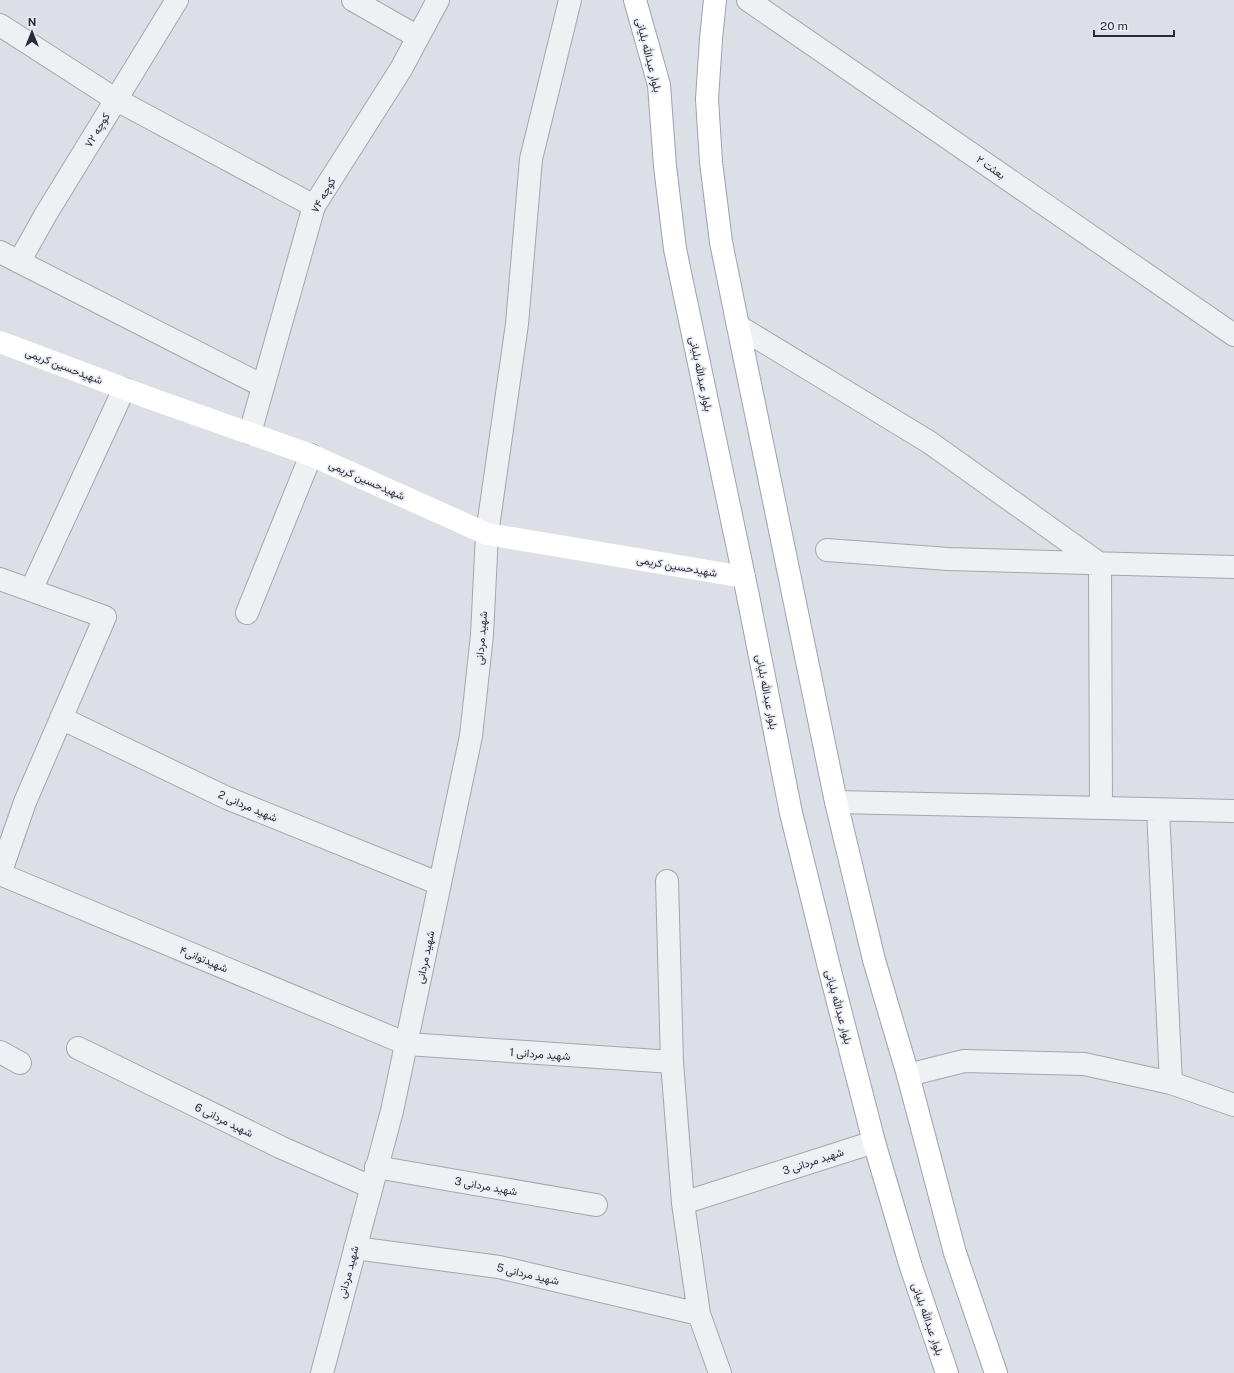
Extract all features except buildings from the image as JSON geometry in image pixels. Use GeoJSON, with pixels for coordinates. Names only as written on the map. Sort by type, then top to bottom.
{"type":"FeatureCollection","features":[{"type":"Feature","properties":{"kind":"main road","name":"بلوار عبدالله بلیانی"},"geometry":{"type":"LineString","coordinates":[[635,0],[659,85],[665,166],[675,249],[744,577],[791,813],[874,1142],[911,1267],[947,1373]]}},
{"type":"Feature","properties":{"kind":"main road"},"geometry":{"type":"LineString","coordinates":[[715,0],[710,40],[707,99],[711,162],[721,242],[738,326],[836,802],[874,960],[908,1075],[955,1253],[996,1373]]}},
{"type":"Feature","properties":{"kind":"main road","name":"شهیدحسین کریمی"},"geometry":{"type":"LineString","coordinates":[[0,342],[124,389],[311,455],[487,534],[744,577]]}},
{"type":"Feature","properties":{"kind":"street","name":"کوچه ۷۲"},"geometry":{"type":"LineString","coordinates":[[19,262],[46,214],[177,0]]}},
{"type":"Feature","properties":{"kind":"street"},"geometry":{"type":"LineString","coordinates":[[353,0],[418,37]]}},
{"type":"Feature","properties":{"kind":"street","name":"کوچه ۷۴"},"geometry":{"type":"LineString","coordinates":[[250,433],[314,206],[400,69],[438,0]]}},
{"type":"Feature","properties":{"kind":"street","name":"شهید مردانی"},"geometry":{"type":"LineString","coordinates":[[322,1373],[407,1044],[471,736],[482,635],[487,534],[517,324],[531,159],[570,0]]}},
{"type":"Feature","properties":{"kind":"street","name":"بعثت ۲"},"geometry":{"type":"LineString","coordinates":[[748,0],[1234,335]]}},
{"type":"Feature","properties":{"kind":"street"},"geometry":{"type":"LineString","coordinates":[[0,25],[116,99],[314,206]]}},
{"type":"Feature","properties":{"kind":"street"},"geometry":{"type":"LineString","coordinates":[[0,252],[263,386]]}},
{"type":"Feature","properties":{"kind":"street"},"geometry":{"type":"LineString","coordinates":[[738,326],[929,442],[1100,564]]}},
{"type":"Feature","properties":{"kind":"street"},"geometry":{"type":"LineString","coordinates":[[31,590],[124,389]]}},
{"type":"Feature","properties":{"kind":"street"},"geometry":{"type":"LineString","coordinates":[[248,613],[311,455]]}},
{"type":"Feature","properties":{"kind":"street"},"geometry":{"type":"LineString","coordinates":[[827,550],[948,559],[1234,567]]}},
{"type":"Feature","properties":{"kind":"street"},"geometry":{"type":"LineString","coordinates":[[1100,564],[1101,808]]}},
{"type":"Feature","properties":{"kind":"street"},"geometry":{"type":"LineString","coordinates":[[0,579],[105,617],[25,802],[0,874]]}},
{"type":"Feature","properties":{"kind":"street","name":"شهید مردانی 2"},"geometry":{"type":"LineString","coordinates":[[61,718],[227,798],[440,884]]}},
{"type":"Feature","properties":{"kind":"street"},"geometry":{"type":"LineString","coordinates":[[836,802],[1234,811]]}},
{"type":"Feature","properties":{"kind":"street"},"geometry":{"type":"LineString","coordinates":[[1158,810],[1171,1083]]}},
{"type":"Feature","properties":{"kind":"street","name":"شهیدتوانی۴"},"geometry":{"type":"LineString","coordinates":[[0,874],[407,1044]]}},
{"type":"Feature","properties":{"kind":"street"},"geometry":{"type":"LineString","coordinates":[[667,881],[672,1062],[683,1204],[699,1314],[720,1373]]}},
{"type":"Feature","properties":{"kind":"street","name":"شهید مردانی 1"},"geometry":{"type":"LineString","coordinates":[[407,1044],[672,1062]]}},
{"type":"Feature","properties":{"kind":"street","name":"شهید مردانی 6"},"geometry":{"type":"LineString","coordinates":[[78,1048],[280,1147],[373,1177]]}},
{"type":"Feature","properties":{"kind":"street"},"geometry":{"type":"LineString","coordinates":[[0,1052],[20,1063]]}},
{"type":"Feature","properties":{"kind":"street"},"geometry":{"type":"LineString","coordinates":[[908,1075],[964,1061],[1084,1064],[1171,1083],[1234,1104]]}},
{"type":"Feature","properties":{"kind":"street","name":"شهید مردانی 3"},"geometry":{"type":"LineString","coordinates":[[683,1204],[874,1142]]}},
{"type":"Feature","properties":{"kind":"street","name":"شهید مردانی 3"},"geometry":{"type":"LineString","coordinates":[[373,1177],[596,1205]]}},
{"type":"Feature","properties":{"kind":"street","name":"شهید مردانی 5"},"geometry":{"type":"LineString","coordinates":[[355,1248],[499,1267],[699,1314]]}}]}
